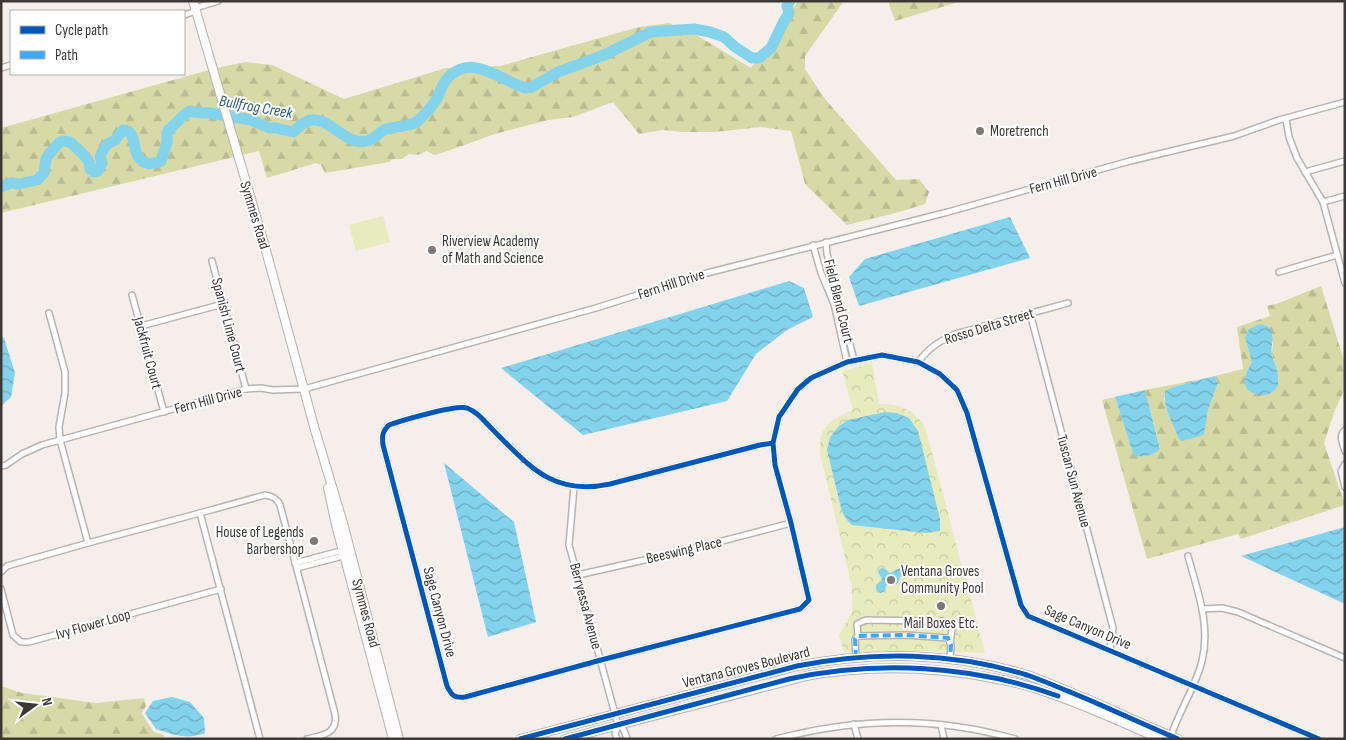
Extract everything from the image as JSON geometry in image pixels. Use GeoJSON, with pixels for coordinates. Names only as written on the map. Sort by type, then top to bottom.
{"type":"FeatureCollection","features":[{"type":"Feature","properties":{"kind":"street"},"geometry":{"type":"LineString","coordinates":[[195,7],[218,1]]}},
{"type":"Feature","properties":{"kind":"street","name":"Symmes Road"},"geometry":{"type":"LineString","coordinates":[[195,7],[233,142],[268,256],[399,739]]}},
{"type":"Feature","properties":{"kind":"street","name":"Fern Hill Drive"},"geometry":{"type":"LineString","coordinates":[[1,466],[42,445],[246,389],[304,389],[596,308],[707,273],[948,212],[1130,162],[1234,136],[1345,102]]}},
{"type":"Feature","properties":{"kind":"street"},"geometry":{"type":"LineString","coordinates":[[1286,119],[1294,152],[1323,202],[1345,283]]}},
{"type":"Feature","properties":{"kind":"street"},"geometry":{"type":"LineString","coordinates":[[1305,172],[1345,161]]}},
{"type":"Feature","properties":{"kind":"street"},"geometry":{"type":"LineString","coordinates":[[1323,202],[1345,196]]}},
{"type":"Feature","properties":{"kind":"street","name":"Field Blend Court"},"geometry":{"type":"LineString","coordinates":[[826,242],[827,254],[854,360]]}},
{"type":"Feature","properties":{"kind":"street","name":"Field Blend Court"},"geometry":{"type":"LineString","coordinates":[[813,245],[821,273],[834,304],[847,362]]}},
{"type":"Feature","properties":{"kind":"street"},"geometry":{"type":"LineString","coordinates":[[1279,272],[1337,256]]}},
{"type":"Feature","properties":{"kind":"street","name":"Spanish Lime Court"},"geometry":{"type":"LineString","coordinates":[[212,260],[246,389]]}},
{"type":"Feature","properties":{"kind":"street","name":"Jackfruit Court"},"geometry":{"type":"LineString","coordinates":[[132,295],[164,412]]}},
{"type":"Feature","properties":{"kind":"street","name":"Rosso Delta Street"},"geometry":{"type":"LineString","coordinates":[[918,362],[938,342],[955,334],[1068,303]]}},
{"type":"Feature","properties":{"kind":"street"},"geometry":{"type":"LineString","coordinates":[[141,326],[223,304]]}},
{"type":"Feature","properties":{"kind":"street"},"geometry":{"type":"LineString","coordinates":[[49,313],[65,372],[65,393],[59,427],[60,440],[88,543]]}},
{"type":"Feature","properties":{"kind":"street","name":"Tuscan Sun Avenue"},"geometry":{"type":"LineString","coordinates":[[1030,313],[1113,628],[1110,650]]}},
{"type":"Feature","properties":{"kind":"street","name":"Sage Canyon Drive"},"geometry":{"type":"LineString","coordinates":[[773,443],[610,484],[574,487],[560,483],[534,469],[477,414],[465,408],[452,408],[389,426],[382,434],[383,445],[447,686],[453,696],[458,698],[465,697],[800,609],[809,600],[775,465],[773,443],[779,417],[798,389],[811,378],[847,362],[882,356],[918,362],[940,374],[957,390],[968,413],[1020,605],[1028,616],[1318,739]]}},
{"type":"Feature","properties":{"kind":"street"},"geometry":{"type":"LineString","coordinates":[[1345,430],[1341,436],[1345,451]]}},
{"type":"Feature","properties":{"kind":"street"},"geometry":{"type":"LineString","coordinates":[[1345,464],[1341,470],[1345,487]]}},
{"type":"Feature","properties":{"kind":"street","name":"Berryessa Avenue"},"geometry":{"type":"LineString","coordinates":[[574,487],[569,544],[615,714],[618,724],[625,731],[627,739]]}},
{"type":"Feature","properties":{"kind":"street"},"geometry":{"type":"LineString","coordinates":[[1,572],[7,566],[88,543],[263,496],[274,497],[280,505],[336,718],[334,727],[328,733],[307,739]]}},
{"type":"Feature","properties":{"kind":"street"},"geometry":{"type":"LineString","coordinates":[[200,513],[260,739]]}},
{"type":"Feature","properties":{"kind":"street","name":"Beeswing Place"},"geometry":{"type":"LineString","coordinates":[[578,575],[791,524]]}},
{"type":"Feature","properties":{"kind":"street"},"geometry":{"type":"LineString","coordinates":[[296,566],[347,552]]}},
{"type":"Feature","properties":{"kind":"street","name":"Symmes Road"},"geometry":{"type":"LineString","coordinates":[[347,552],[393,739]]}},
{"type":"Feature","properties":{"kind":"street"},"geometry":{"type":"LineString","coordinates":[[1172,738],[1202,662],[1206,634],[1188,556]]}},
{"type":"Feature","properties":{"kind":"street","name":"Ivy Flower Loop"},"geometry":{"type":"LineString","coordinates":[[1,590],[13,635],[21,642],[29,642],[221,589]]}},
{"type":"Feature","properties":{"kind":"street"},"geometry":{"type":"LineString","coordinates":[[1202,610],[1222,608],[1238,612],[1345,658]]}},
{"type":"Feature","properties":{"kind":"street"},"geometry":{"type":"LineString","coordinates":[[833,672],[848,666],[856,658],[855,639],[858,636],[857,624],[866,620],[926,621]]}},
{"type":"Feature","properties":{"kind":"street"},"geometry":{"type":"LineString","coordinates":[[942,621],[951,625],[952,630],[950,642],[952,672]]}},
{"type":"Feature","properties":{"kind":"street"},"geometry":{"type":"LineString","coordinates":[[858,636],[906,635],[948,638],[950,642]]}},
{"type":"Feature","properties":{"kind":"street","name":"Ventana Groves Boulevard"},"geometry":{"type":"LineString","coordinates":[[520,739],[779,670],[817,662],[894,656],[977,663],[1028,676],[1065,690],[1172,738]]}},
{"type":"Feature","properties":{"kind":"street","name":"Ventana Groves Boulevard"},"geometry":{"type":"LineString","coordinates":[[565,739],[789,679],[823,672],[880,668],[917,668],[1003,680],[1042,690],[1160,739]]}},
{"type":"Feature","properties":{"kind":"street"},"geometry":{"type":"LineString","coordinates":[[776,739],[824,728],[888,722],[941,725],[982,731],[1015,739]]}},
{"type":"Feature","properties":{"kind":"street","name":"Berryessa Avenue"},"geometry":{"type":"LineString","coordinates":[[616,739],[615,734],[618,724]]}},
{"type":"Feature","properties":{"kind":"street"},"geometry":{"type":"LineString","coordinates":[[854,724],[858,739]]}},
{"type":"Feature","properties":{"kind":"street"},"geometry":{"type":"LineString","coordinates":[[941,725],[944,739]]}},
{"type":"Feature","properties":{"kind":"green space"},"geometry":{"type":"Polygon","coordinates":[[[798,1],[844,1],[805,56],[805,69],[825,99],[896,180],[919,179],[929,192],[925,204],[847,225],[805,184],[791,131],[761,127],[715,132],[663,130],[639,134],[613,102],[573,117],[548,120],[495,134],[434,155],[427,151],[418,155],[409,154],[402,159],[393,159],[389,162],[325,173],[321,165],[316,163],[267,178],[259,151],[241,155],[216,68],[246,62],[272,65],[344,99],[446,68],[500,66],[639,27],[669,23],[698,36],[751,68],[798,1]]]}},
{"type":"Feature","properties":{"kind":"green space"},"geometry":{"type":"Polygon","coordinates":[[[888,1],[962,1],[895,21],[888,1]]]}},
{"type":"Feature","properties":{"kind":"green space"},"geometry":{"type":"Polygon","coordinates":[[[209,70],[234,157],[1,213],[1,128],[209,70]]]}},
{"type":"Feature","properties":{"kind":"green space"},"geometry":{"type":"Polygon","coordinates":[[[383,216],[390,242],[356,251],[349,225],[383,216]]]}},
{"type":"Feature","properties":{"kind":"green space"},"geometry":{"type":"Polygon","coordinates":[[[1321,286],[1345,364],[1345,388],[1324,443],[1345,505],[1241,539],[1238,534],[1147,559],[1102,400],[1115,397],[1134,455],[1160,448],[1145,390],[1207,378],[1173,387],[1164,398],[1179,439],[1204,435],[1208,410],[1218,383],[1215,376],[1243,369],[1237,327],[1270,316],[1267,306],[1321,286]],[[1273,341],[1252,362],[1248,369],[1277,370],[1272,354],[1273,341]]]}},
{"type":"Feature","properties":{"kind":"green space"},"geometry":{"type":"Polygon","coordinates":[[[872,363],[879,404],[893,405],[913,413],[926,430],[985,653],[931,651],[844,652],[839,635],[852,612],[852,587],[820,453],[820,440],[823,431],[830,423],[853,410],[842,371],[872,363]]]}},
{"type":"Feature","properties":{"kind":"green space"},"geometry":{"type":"Polygon","coordinates":[[[1,686],[22,693],[96,703],[144,698],[146,706],[142,714],[154,732],[164,735],[164,739],[1,739],[1,686]]]}},
{"type":"Feature","properties":{"kind":"water"},"geometry":{"type":"Polygon","coordinates":[[[1010,217],[1030,258],[859,306],[849,277],[865,259],[1010,217]]]}},
{"type":"Feature","properties":{"kind":"water"},"geometry":{"type":"Polygon","coordinates":[[[789,281],[804,288],[813,317],[787,330],[756,354],[727,401],[583,435],[501,368],[789,281]]]}},
{"type":"Feature","properties":{"kind":"water"},"geometry":{"type":"Polygon","coordinates":[[[1260,324],[1269,327],[1271,331],[1272,355],[1278,380],[1278,386],[1273,391],[1262,395],[1249,391],[1245,385],[1245,379],[1252,362],[1245,337],[1249,329],[1260,324]]]}},
{"type":"Feature","properties":{"kind":"water"},"geometry":{"type":"Polygon","coordinates":[[[1,336],[4,338],[15,373],[11,397],[1,406],[1,336]]]}},
{"type":"Feature","properties":{"kind":"water"},"geometry":{"type":"Polygon","coordinates":[[[1215,376],[1218,383],[1208,410],[1204,435],[1182,441],[1179,439],[1169,415],[1165,391],[1173,387],[1215,376]]]}},
{"type":"Feature","properties":{"kind":"water"},"geometry":{"type":"Polygon","coordinates":[[[1145,390],[1160,449],[1148,456],[1134,456],[1115,397],[1145,390]]]}},
{"type":"Feature","properties":{"kind":"water"},"geometry":{"type":"Polygon","coordinates":[[[885,412],[897,413],[909,418],[918,431],[940,519],[940,531],[926,533],[852,525],[842,512],[827,450],[830,437],[839,426],[848,420],[885,412]]]}},
{"type":"Feature","properties":{"kind":"water"},"geometry":{"type":"Polygon","coordinates":[[[444,463],[514,522],[536,622],[488,637],[444,463]]]}},
{"type":"Feature","properties":{"kind":"water"},"geometry":{"type":"Polygon","coordinates":[[[1345,527],[1345,604],[1241,556],[1345,527]]]}},
{"type":"Feature","properties":{"kind":"water","name":"Ventana Groves Community Pool"},"geometry":{"type":"Polygon","coordinates":[[[882,568],[890,573],[900,568],[905,571],[898,583],[888,584],[885,591],[881,593],[877,592],[876,585],[882,579],[878,572],[882,568]]]}},
{"type":"Feature","properties":{"kind":"water"},"geometry":{"type":"Polygon","coordinates":[[[172,697],[190,702],[204,718],[205,733],[186,736],[175,735],[156,729],[145,713],[153,701],[172,697]]]}},
{"type":"Feature","properties":{"kind":"waterway","name":"Bullfrog Creek"},"geometry":{"type":"LineString","coordinates":[[1,187],[11,183],[19,184],[37,180],[44,173],[46,159],[49,154],[60,142],[64,141],[70,142],[83,154],[89,162],[90,169],[94,172],[98,171],[102,163],[100,157],[106,145],[115,140],[123,130],[132,135],[136,152],[140,159],[150,164],[157,163],[161,161],[167,143],[167,132],[190,111],[251,120],[270,128],[293,132],[307,121],[319,121],[326,123],[353,140],[367,141],[386,129],[408,125],[419,120],[434,103],[446,80],[460,70],[468,67],[482,69],[525,88],[532,87],[558,72],[604,55],[651,32],[694,29],[710,32],[724,37],[752,58],[759,58],[771,48],[789,13],[787,6],[790,1]]}},
{"type":"Feature","properties":{"kind":"marked path"},"geometry":{"type":"LineString","coordinates":[[856,658],[855,639],[858,636],[906,635],[948,638],[951,645],[950,660]]}},
{"type":"Feature","properties":{"kind":"cycle path"},"geometry":{"type":"LineString","coordinates":[[773,443],[610,484],[590,487],[573,486],[558,482],[531,467],[478,415],[467,408],[441,411],[389,425],[383,434],[383,445],[450,692],[456,697],[465,697],[800,609],[809,600],[775,465],[773,443],[779,417],[798,389],[811,378],[847,362],[882,355],[918,362],[940,374],[957,390],[967,413],[1021,605],[1028,616],[1319,739]]}},
{"type":"Feature","properties":{"kind":"cycle path"},"geometry":{"type":"LineString","coordinates":[[520,739],[797,666],[826,661],[884,656],[942,658],[999,667],[1050,684],[1178,739]]}},
{"type":"Feature","properties":{"kind":"cycle path"},"geometry":{"type":"LineString","coordinates":[[565,739],[789,679],[856,669],[925,669],[959,672],[1026,686],[1058,696]]}},
{"type":"Feature","properties":{"kind":"place","name":"Moretrench"},"geometry":{"type":"Point","coordinates":[980,131]}},
{"type":"Feature","properties":{"kind":"place","name":"Riverview Academy of Math and Science"},"geometry":{"type":"Point","coordinates":[432,250]}},
{"type":"Feature","properties":{"kind":"place","name":"House of Legends Barbershop"},"geometry":{"type":"Point","coordinates":[314,541]}},
{"type":"Feature","properties":{"kind":"place","name":"Ventana Groves Community Pool"},"geometry":{"type":"Point","coordinates":[891,580]}},
{"type":"Feature","properties":{"kind":"place","name":"Mail Boxes Etc."},"geometry":{"type":"Point","coordinates":[941,606]}}]}
